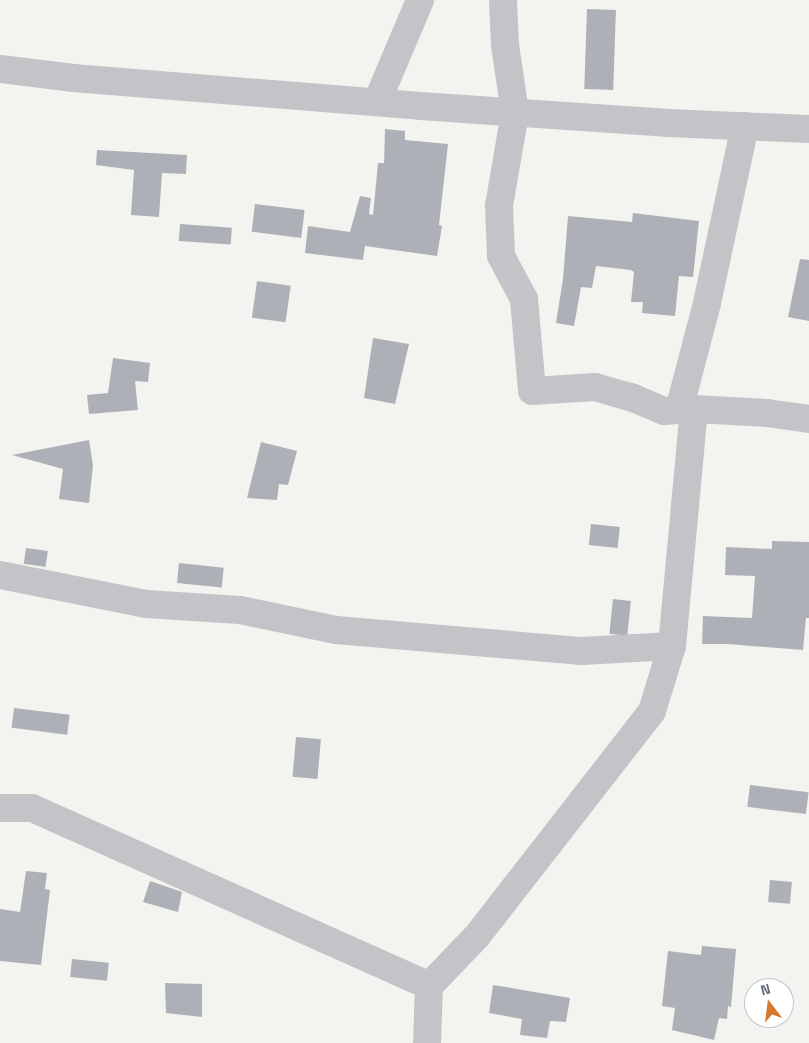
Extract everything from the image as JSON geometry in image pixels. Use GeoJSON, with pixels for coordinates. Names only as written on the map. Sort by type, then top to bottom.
{"type":"FeatureCollection","features":[{"type":"Feature","properties":{"kind":"street"},"geometry":{"type":"LineString","coordinates":[[377,102],[420,0]]}},
{"type":"Feature","properties":{"kind":"street"},"geometry":{"type":"LineString","coordinates":[[503,0],[505,45],[515,113],[499,206],[501,256],[524,299],[532,391],[595,387],[631,397],[664,411],[687,409],[767,413],[809,419]]}},
{"type":"Feature","properties":{"kind":"street"},"geometry":{"type":"LineString","coordinates":[[0,69],[83,78],[515,113],[809,129]]}},
{"type":"Feature","properties":{"kind":"street"},"geometry":{"type":"LineString","coordinates":[[427,1043],[430,986],[477,936],[652,711],[672,646],[687,409],[744,126]]}},
{"type":"Feature","properties":{"kind":"street"},"geometry":{"type":"LineString","coordinates":[[0,575],[146,604],[240,610],[336,630],[582,651],[672,646]]}},
{"type":"Feature","properties":{"kind":"street"},"geometry":{"type":"LineString","coordinates":[[0,808],[32,808],[430,986]]}},
{"type":"Feature","properties":{"kind":"building"},"geometry":{"type":"Polygon","coordinates":[[[587,9],[616,10],[613,90],[584,89],[587,9]]]}},
{"type":"Feature","properties":{"kind":"building"},"geometry":{"type":"Polygon","coordinates":[[[385,129],[405,131],[405,140],[448,144],[439,225],[442,226],[437,256],[365,246],[363,260],[305,253],[308,226],[350,232],[360,196],[371,198],[369,214],[373,215],[378,163],[384,163],[385,129]]]}},
{"type":"Feature","properties":{"kind":"building"},"geometry":{"type":"Polygon","coordinates":[[[97,150],[187,155],[186,174],[162,173],[159,217],[131,215],[134,170],[96,165],[97,150]]]}},
{"type":"Feature","properties":{"kind":"building"},"geometry":{"type":"Polygon","coordinates":[[[255,204],[305,210],[301,238],[252,232],[255,204]]]}},
{"type":"Feature","properties":{"kind":"building"},"geometry":{"type":"Polygon","coordinates":[[[633,213],[699,221],[693,277],[679,276],[675,316],[642,313],[643,302],[631,302],[634,272],[631,270],[596,266],[592,288],[581,287],[574,326],[556,323],[563,279],[568,216],[632,222],[633,213]]]}},
{"type":"Feature","properties":{"kind":"building"},"geometry":{"type":"Polygon","coordinates":[[[180,224],[232,228],[231,245],[179,241],[180,224]]]}},
{"type":"Feature","properties":{"kind":"building"},"geometry":{"type":"Polygon","coordinates":[[[800,259],[809,260],[809,321],[788,317],[800,259]]]}},
{"type":"Feature","properties":{"kind":"building"},"geometry":{"type":"Polygon","coordinates":[[[257,281],[291,286],[286,322],[252,318],[257,281]]]}},
{"type":"Feature","properties":{"kind":"building"},"geometry":{"type":"Polygon","coordinates":[[[373,338],[409,344],[395,404],[364,398],[373,338]]]}},
{"type":"Feature","properties":{"kind":"building"},"geometry":{"type":"Polygon","coordinates":[[[113,358],[150,363],[148,382],[135,381],[138,410],[89,414],[87,395],[108,393],[113,358]]]}},
{"type":"Feature","properties":{"kind":"building"},"geometry":{"type":"Polygon","coordinates":[[[89,440],[93,466],[89,503],[59,499],[63,469],[12,455],[89,440]]]}},
{"type":"Feature","properties":{"kind":"building"},"geometry":{"type":"Polygon","coordinates":[[[261,442],[297,451],[288,485],[279,484],[277,500],[247,498],[261,442]]]}},
{"type":"Feature","properties":{"kind":"building"},"geometry":{"type":"Polygon","coordinates":[[[591,524],[620,527],[618,548],[589,545],[591,524]]]}},
{"type":"Feature","properties":{"kind":"building"},"geometry":{"type":"Polygon","coordinates":[[[772,541],[809,542],[809,618],[806,618],[803,650],[702,644],[703,616],[752,618],[755,576],[725,575],[726,547],[772,549],[772,541]]]}},
{"type":"Feature","properties":{"kind":"building"},"geometry":{"type":"Polygon","coordinates":[[[26,548],[48,551],[46,567],[24,564],[26,548]]]}},
{"type":"Feature","properties":{"kind":"building"},"geometry":{"type":"Polygon","coordinates":[[[179,563],[224,568],[222,588],[177,583],[179,563]]]}},
{"type":"Feature","properties":{"kind":"building"},"geometry":{"type":"Polygon","coordinates":[[[613,599],[631,601],[627,636],[609,634],[613,599]]]}},
{"type":"Feature","properties":{"kind":"building"},"geometry":{"type":"Polygon","coordinates":[[[14,708],[70,715],[67,735],[12,728],[14,708]]]}},
{"type":"Feature","properties":{"kind":"building"},"geometry":{"type":"Polygon","coordinates":[[[296,737],[321,739],[317,779],[293,777],[296,737]]]}},
{"type":"Feature","properties":{"kind":"building"},"geometry":{"type":"Polygon","coordinates":[[[750,785],[809,792],[806,814],[747,807],[750,785]]]}},
{"type":"Feature","properties":{"kind":"building"},"geometry":{"type":"Polygon","coordinates":[[[26,871],[47,873],[45,889],[50,890],[41,965],[0,961],[0,909],[20,912],[26,871]]]}},
{"type":"Feature","properties":{"kind":"building"},"geometry":{"type":"Polygon","coordinates":[[[770,880],[792,882],[790,904],[768,902],[770,880]]]}},
{"type":"Feature","properties":{"kind":"building"},"geometry":{"type":"Polygon","coordinates":[[[150,881],[182,892],[178,912],[143,902],[150,881]]]}},
{"type":"Feature","properties":{"kind":"building"},"geometry":{"type":"Polygon","coordinates":[[[702,946],[736,949],[731,1007],[728,1006],[727,1019],[719,1018],[714,1040],[672,1030],[675,1008],[662,1006],[668,951],[701,955],[702,946]]]}},
{"type":"Feature","properties":{"kind":"building"},"geometry":{"type":"Polygon","coordinates":[[[72,959],[109,963],[107,981],[70,977],[72,959]]]}},
{"type":"Feature","properties":{"kind":"building"},"geometry":{"type":"Polygon","coordinates":[[[165,983],[202,984],[202,1017],[166,1013],[165,983]]]}},
{"type":"Feature","properties":{"kind":"building"},"geometry":{"type":"Polygon","coordinates":[[[493,985],[570,998],[566,1022],[550,1021],[547,1038],[520,1035],[522,1019],[489,1013],[493,985]]]}}]}
